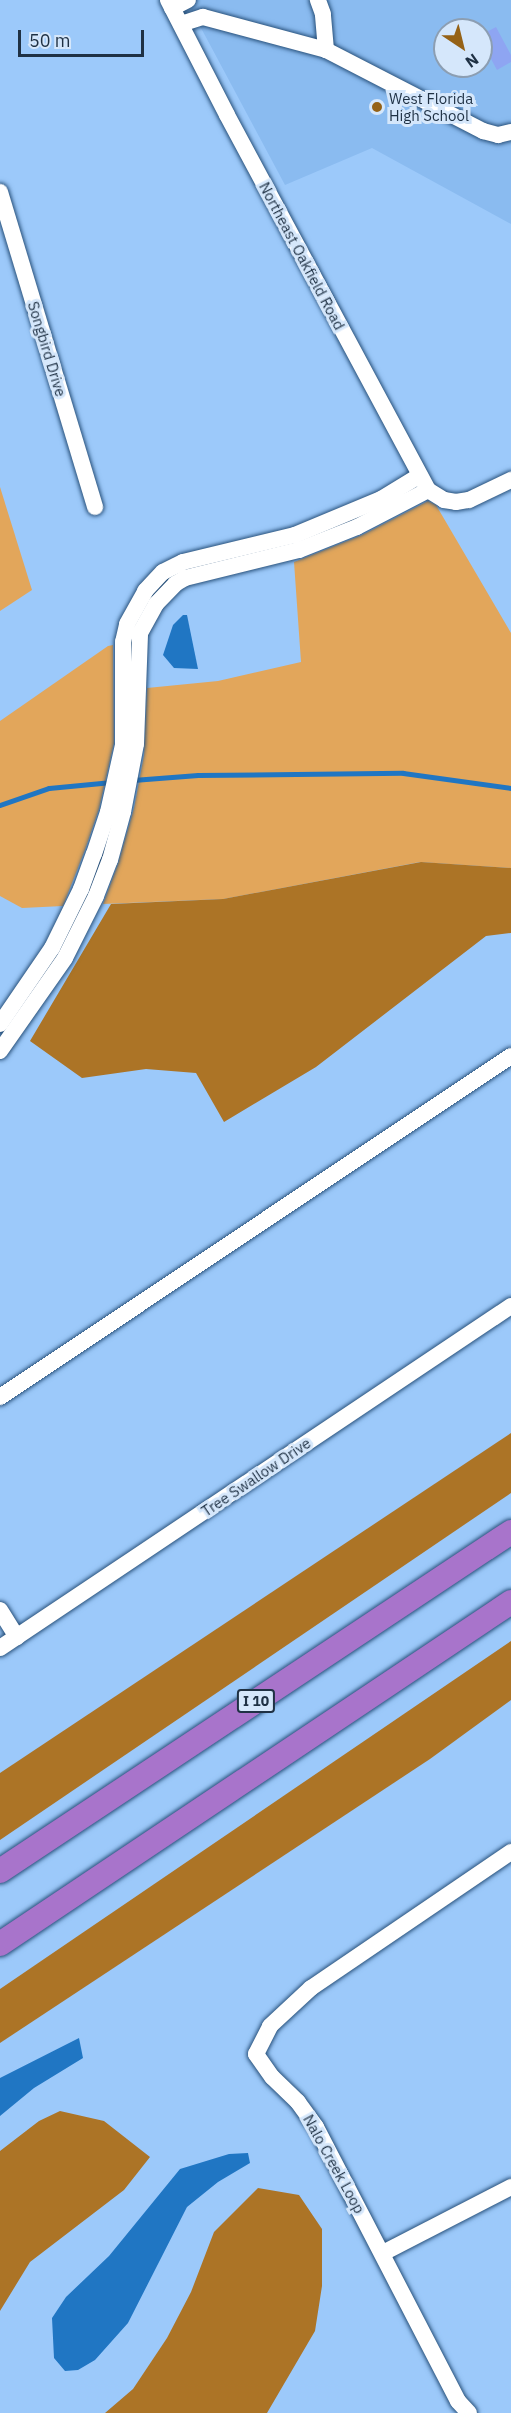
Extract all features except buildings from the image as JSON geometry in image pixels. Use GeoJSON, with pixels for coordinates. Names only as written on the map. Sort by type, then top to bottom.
{"type":"FeatureCollection","features":[{"type":"Feature","properties":{"kind":"highway","name":"I 10"},"geometry":{"type":"LineString","coordinates":[[0,1871],[511,1532]]}},
{"type":"Feature","properties":{"kind":"highway"},"geometry":{"type":"LineString","coordinates":[[0,1944],[511,1602]]}},
{"type":"Feature","properties":{"kind":"street"},"geometry":{"type":"LineString","coordinates":[[170,4],[188,0]]}},
{"type":"Feature","properties":{"kind":"street"},"geometry":{"type":"LineString","coordinates":[[318,0],[323,14],[326,50]]}},
{"type":"Feature","properties":{"kind":"street","name":"Northeast Oakfield Road"},"geometry":{"type":"LineString","coordinates":[[170,4],[424,483]]}},
{"type":"Feature","properties":{"kind":"street"},"geometry":{"type":"LineString","coordinates":[[181,24],[203,17],[326,50],[483,131],[498,135],[511,132]]}},
{"type":"Feature","properties":{"kind":"street","name":"Songbird Drive"},"geometry":{"type":"LineString","coordinates":[[0,192],[95,507]]}},
{"type":"Feature","properties":{"kind":"street"},"geometry":{"type":"LineString","coordinates":[[1,1046],[56,972],[80,929],[110,860],[115,812],[129,745],[123,642],[127,624],[145,591],[163,572],[183,562],[247,556],[424,483],[448,501],[469,500],[511,480]]}},
{"type":"Feature","properties":{"kind":"street"},"geometry":{"type":"LineString","coordinates":[[0,1024],[43,962],[63,926],[115,812]]}},
{"type":"Feature","properties":{"kind":"street"},"geometry":{"type":"LineString","coordinates":[[0,1397],[511,1056]]}},
{"type":"Feature","properties":{"kind":"street","name":"Tree Swallow Drive"},"geometry":{"type":"LineString","coordinates":[[0,1648],[511,1306]]}},
{"type":"Feature","properties":{"kind":"street"},"geometry":{"type":"LineString","coordinates":[[0,1610],[17,1637]]}},
{"type":"Feature","properties":{"kind":"street","name":"Nalo Creek Loop"},"geometry":{"type":"LineString","coordinates":[[470,2413],[458,2401],[316,2127],[298,2102],[272,2078],[256,2054],[270,2026],[311,1988],[511,1852]]}},
{"type":"Feature","properties":{"kind":"street"},"geometry":{"type":"LineString","coordinates":[[383,2253],[511,2187]]}},
{"type":"Feature","properties":{"kind":"shaded area","name":"West Florida High School"},"geometry":{"type":"Polygon","coordinates":[[[186,0],[511,0],[511,224],[372,148],[285,185],[186,0]]]}},
{"type":"Feature","properties":{"kind":"shaded area"},"geometry":{"type":"Polygon","coordinates":[[[0,487],[32,590],[0,611],[0,487]]]}},
{"type":"Feature","properties":{"kind":"shaded area"},"geometry":{"type":"Polygon","coordinates":[[[428,501],[436,505],[511,633],[511,868],[420,862],[223,899],[103,904],[118,864],[134,808],[144,755],[147,688],[218,681],[301,662],[294,562],[362,535],[428,501]]]}},
{"type":"Feature","properties":{"kind":"shaded area"},"geometry":{"type":"Polygon","coordinates":[[[183,615],[187,615],[198,669],[174,668],[163,655],[173,625],[183,615]]]}},
{"type":"Feature","properties":{"kind":"shaded area"},"geometry":{"type":"Polygon","coordinates":[[[113,645],[114,743],[99,809],[85,850],[63,906],[22,908],[0,896],[0,721],[108,646],[113,645]]]}},
{"type":"Feature","properties":{"kind":"shaded area"},"geometry":{"type":"Polygon","coordinates":[[[421,862],[511,868],[511,933],[486,936],[316,1067],[224,1122],[196,1073],[146,1069],[82,1078],[30,1041],[111,904],[223,899],[421,862]]]}},
{"type":"Feature","properties":{"kind":"shaded area"},"geometry":{"type":"Polygon","coordinates":[[[511,1433],[511,1493],[0,1840],[0,1773],[511,1433]]]}},
{"type":"Feature","properties":{"kind":"shaded area"},"geometry":{"type":"Polygon","coordinates":[[[511,1641],[511,1700],[430,1759],[0,2043],[0,1989],[511,1641]]]}},
{"type":"Feature","properties":{"kind":"shaded area"},"geometry":{"type":"Polygon","coordinates":[[[79,2038],[83,2058],[34,2088],[0,2116],[0,2078],[79,2038]]]}},
{"type":"Feature","properties":{"kind":"shaded area"},"geometry":{"type":"Polygon","coordinates":[[[60,2111],[104,2121],[150,2157],[124,2190],[30,2262],[0,2311],[0,2151],[39,2121],[60,2111]]]}},
{"type":"Feature","properties":{"kind":"shaded area"},"geometry":{"type":"Polygon","coordinates":[[[248,2153],[250,2163],[218,2182],[187,2207],[128,2323],[95,2360],[78,2370],[65,2371],[54,2358],[52,2318],[66,2297],[109,2256],[180,2169],[229,2154],[248,2153]]]}},
{"type":"Feature","properties":{"kind":"shaded area"},"geometry":{"type":"Polygon","coordinates":[[[258,2188],[299,2195],[322,2229],[322,2286],[315,2331],[267,2413],[105,2413],[133,2389],[167,2338],[191,2292],[214,2232],[258,2188]]]}},
{"type":"Feature","properties":{"kind":"waterway"},"geometry":{"type":"LineString","coordinates":[[133,780],[198,775],[403,773],[511,788]]}},
{"type":"Feature","properties":{"kind":"waterway"},"geometry":{"type":"LineString","coordinates":[[0,805],[49,788],[112,782]]}},
{"type":"Feature","properties":{"kind":"place","name":"West Florida High School"},"geometry":{"type":"Point","coordinates":[377,107]}}]}
